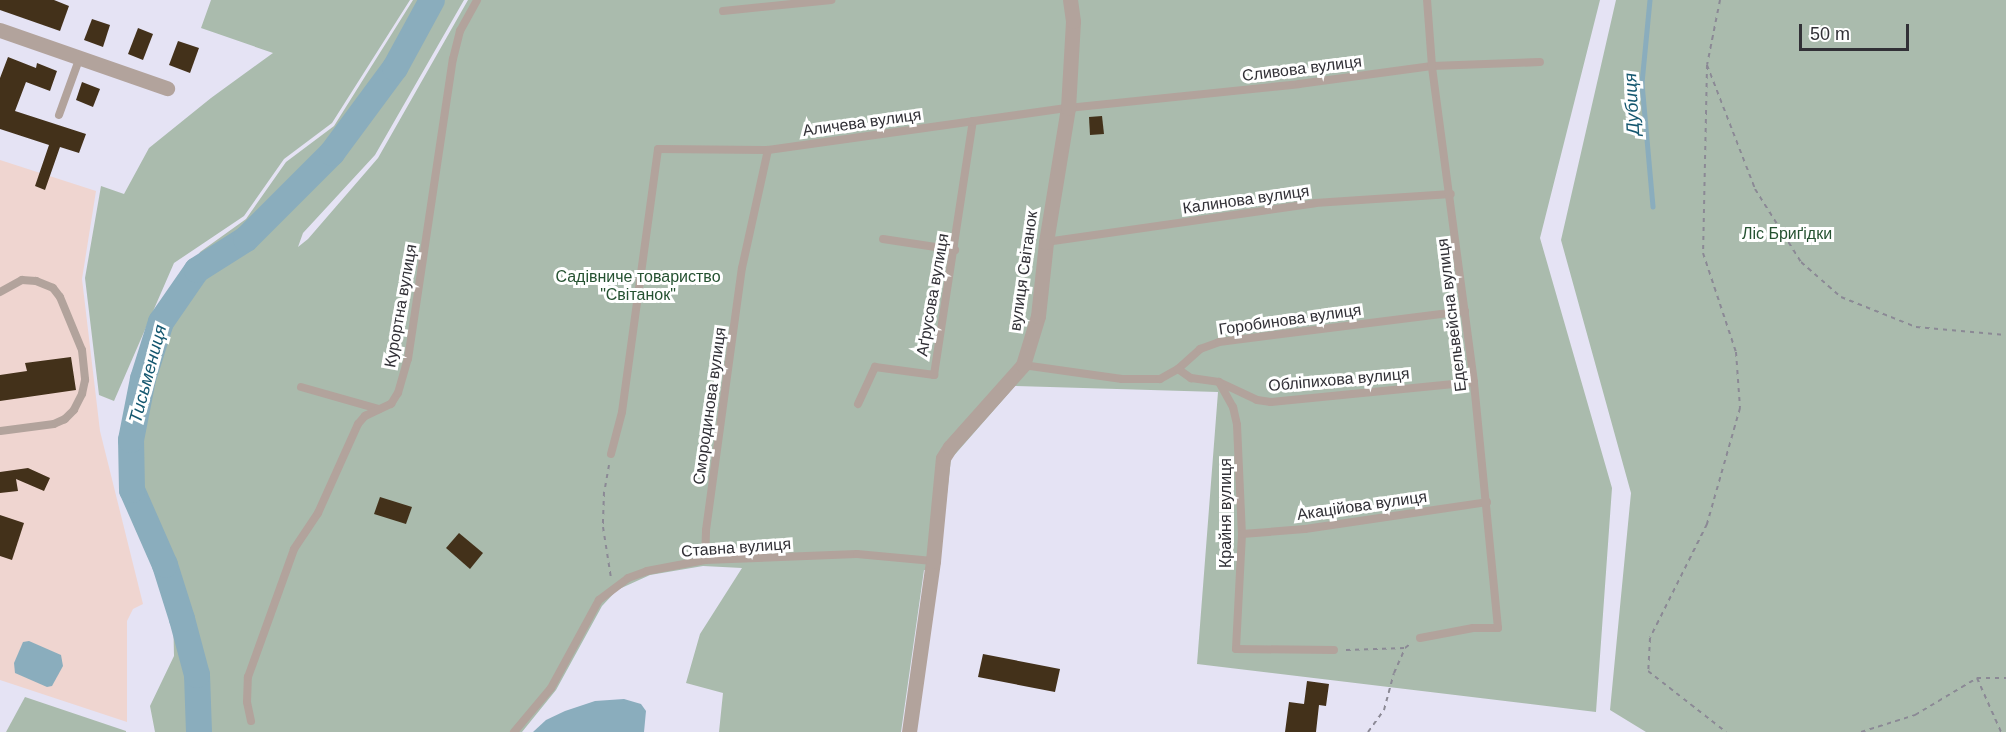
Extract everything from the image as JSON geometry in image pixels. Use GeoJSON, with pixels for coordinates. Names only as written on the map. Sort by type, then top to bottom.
{"type":"FeatureCollection","features":[{"type":"Feature","properties":{"kind":"street","name":"вулиця Світанок"},"geometry":{"type":"LineString","coordinates":[[909,732],[933,561],[943,459],[950,447],[1023,365],[1038,316],[1046,242],[1068,108],[1073,21],[1070,0]]}},
{"type":"Feature","properties":{"kind":"street"},"geometry":{"type":"LineString","coordinates":[[0,30],[167,88]]}},
{"type":"Feature","properties":{"kind":"lane","name":"Курортна вулиця"},"geometry":{"type":"LineString","coordinates":[[251,721],[247,702],[248,676],[294,549],[318,513],[358,424],[365,416],[391,404],[398,393],[408,359],[453,58],[460,31],[477,0]]}},
{"type":"Feature","properties":{"kind":"lane"},"geometry":{"type":"LineString","coordinates":[[723,11],[831,0]]}},
{"type":"Feature","properties":{"kind":"lane","name":"Едельвейсна вулиця"},"geometry":{"type":"LineString","coordinates":[[1420,638],[1473,628],[1498,628],[1474,382],[1451,194],[1432,66],[1426,0]]}},
{"type":"Feature","properties":{"kind":"lane"},"geometry":{"type":"LineString","coordinates":[[59,115],[80,57]]}},
{"type":"Feature","properties":{"kind":"lane","name":"Сливова вулиця"},"geometry":{"type":"LineString","coordinates":[[1068,108],[1299,84],[1432,66],[1540,62]]}},
{"type":"Feature","properties":{"kind":"lane","name":"Аличева вулиця"},"geometry":{"type":"LineString","coordinates":[[611,454],[622,412],[658,149],[768,150],[1068,108]]}},
{"type":"Feature","properties":{"kind":"lane","name":"Аґрусова вулиця"},"geometry":{"type":"LineString","coordinates":[[858,404],[875,367],[934,375],[956,250],[974,122]]}},
{"type":"Feature","properties":{"kind":"lane","name":"Смородинова вулиця"},"geometry":{"type":"LineString","coordinates":[[705,561],[706,530],[742,268],[768,150]]}},
{"type":"Feature","properties":{"kind":"lane","name":"Калинова вулиця"},"geometry":{"type":"LineString","coordinates":[[1046,242],[1314,203],[1451,194]]}},
{"type":"Feature","properties":{"kind":"lane"},"geometry":{"type":"LineString","coordinates":[[883,239],[956,250]]}},
{"type":"Feature","properties":{"kind":"lane"},"geometry":{"type":"LineString","coordinates":[[0,292],[22,280],[36,281],[53,288],[60,297],[82,350],[85,380],[74,410],[65,419],[54,424],[0,431]]}},
{"type":"Feature","properties":{"kind":"lane","name":"Горобинова вулиця"},"geometry":{"type":"LineString","coordinates":[[1023,365],[1160,380],[1178,369],[1200,349],[1219,342],[1465,311]]}},
{"type":"Feature","properties":{"kind":"lane","name":"Обліпихова вулиця"},"geometry":{"type":"LineString","coordinates":[[1178,369],[1191,378],[1219,382],[1257,400],[1271,402],[1474,382]]}},
{"type":"Feature","properties":{"kind":"lane","name":"Крайня вулиця"},"geometry":{"type":"LineString","coordinates":[[1219,382],[1233,407],[1237,425],[1242,534],[1236,649],[1334,651]]}},
{"type":"Feature","properties":{"kind":"lane"},"geometry":{"type":"LineString","coordinates":[[301,387],[379,409]]}},
{"type":"Feature","properties":{"kind":"lane","name":"Акаційова вулиця"},"geometry":{"type":"LineString","coordinates":[[1242,534],[1305,528],[1486,502]]}},
{"type":"Feature","properties":{"kind":"lane","name":"Ставна вулиця"},"geometry":{"type":"LineString","coordinates":[[514,732],[551,688],[599,600],[614,587],[647,571],[705,561],[857,555],[933,561]]}},
{"type":"Feature","properties":{"kind":"path"},"geometry":{"type":"LineString","coordinates":[[1720,0],[1707,65],[1703,253],[1736,352],[1740,408],[1707,524],[1650,638],[1648,671],[1726,732]]}},
{"type":"Feature","properties":{"kind":"path"},"geometry":{"type":"LineString","coordinates":[[1707,65],[1755,189],[1801,262],[1841,297],[1916,327],[2006,335]]}},
{"type":"Feature","properties":{"kind":"path"},"geometry":{"type":"LineString","coordinates":[[611,454],[604,492],[603,527],[606,560],[614,587]]}},
{"type":"Feature","properties":{"kind":"path"},"geometry":{"type":"LineString","coordinates":[[1368,732],[1384,710],[1394,673],[1406,648],[1420,638]]}},
{"type":"Feature","properties":{"kind":"path"},"geometry":{"type":"LineString","coordinates":[[1334,651],[1406,648]]}},
{"type":"Feature","properties":{"kind":"path"},"geometry":{"type":"LineString","coordinates":[[1977,678],[2001,732]]}},
{"type":"Feature","properties":{"kind":"path"},"geometry":{"type":"LineString","coordinates":[[1861,732],[1916,715],[1977,678],[2006,678]]}},
{"type":"Feature","properties":{"kind":"shaded area"},"geometry":{"type":"Polygon","coordinates":[[[0,160],[96,191],[82,279],[100,431],[143,604],[133,609],[127,621],[127,722],[0,680],[0,160]]]}},
{"type":"Feature","properties":{"kind":"green space"},"geometry":{"type":"Polygon","coordinates":[[[211,0],[410,0],[332,123],[284,159],[244,216],[174,263],[114,401],[99,395],[85,278],[101,186],[124,194],[149,148],[211,98],[273,53],[201,28],[211,0]]]}},
{"type":"Feature","properties":{"kind":"green space","name":"Садівниче товариство \"Світанок\""},"geometry":{"type":"Polygon","coordinates":[[[413,0],[464,0],[375,155],[303,233],[298,247],[308,239],[378,158],[468,0],[1600,0],[1540,238],[1612,488],[1596,712],[1197,664],[1218,392],[1015,386],[951,459],[938,572],[924,570],[901,732],[719,732],[723,693],[686,683],[700,634],[742,568],[703,566],[650,575],[617,590],[602,606],[556,690],[522,732],[155,732],[150,706],[174,656],[172,564],[140,488],[136,440],[148,380],[167,326],[200,252],[246,219],[286,162],[334,126],[413,0]]]}},
{"type":"Feature","properties":{"kind":"green space","name":"Ліс Бриґідки"},"geometry":{"type":"Polygon","coordinates":[[[1616,0],[2006,0],[2006,732],[1646,732],[1610,710],[1631,493],[1561,240],[1616,0]]]}},
{"type":"Feature","properties":{"kind":"green space"},"geometry":{"type":"Polygon","coordinates":[[[25,697],[126,731],[126,732],[6,732],[25,697]]]}},
{"type":"Feature","properties":{"kind":"water"},"geometry":{"type":"Polygon","coordinates":[[[29,641],[61,655],[63,666],[52,686],[47,687],[15,673],[14,663],[23,642],[29,641]]]}},
{"type":"Feature","properties":{"kind":"water"},"geometry":{"type":"Polygon","coordinates":[[[624,699],[641,704],[646,711],[644,732],[533,732],[546,720],[565,711],[595,701],[624,699]]]}},
{"type":"Feature","properties":{"kind":"building"},"geometry":{"type":"Polygon","coordinates":[[[0,0],[54,0],[69,6],[60,31],[0,10],[0,0]]]}},
{"type":"Feature","properties":{"kind":"building"},"geometry":{"type":"Polygon","coordinates":[[[92,19],[110,25],[103,47],[84,40],[92,19]]]}},
{"type":"Feature","properties":{"kind":"building"},"geometry":{"type":"Polygon","coordinates":[[[138,28],[153,34],[143,60],[128,54],[138,28]]]}},
{"type":"Feature","properties":{"kind":"building"},"geometry":{"type":"Polygon","coordinates":[[[178,41],[199,48],[190,73],[169,65],[178,41]]]}},
{"type":"Feature","properties":{"kind":"building"},"geometry":{"type":"Polygon","coordinates":[[[8,57],[36,68],[37,63],[57,71],[50,91],[26,82],[15,111],[86,134],[79,153],[60,147],[45,190],[35,186],[49,145],[0,129],[0,78],[8,57]]]}},
{"type":"Feature","properties":{"kind":"building"},"geometry":{"type":"Polygon","coordinates":[[[82,82],[100,89],[93,107],[76,100],[82,82]]]}},
{"type":"Feature","properties":{"kind":"building"},"geometry":{"type":"Polygon","coordinates":[[[1102,116],[1104,134],[1090,135],[1089,117],[1102,116]]]}},
{"type":"Feature","properties":{"kind":"building"},"geometry":{"type":"Polygon","coordinates":[[[71,357],[76,390],[0,401],[0,375],[27,371],[25,363],[71,357]]]}},
{"type":"Feature","properties":{"kind":"building"},"geometry":{"type":"Polygon","coordinates":[[[28,468],[50,478],[44,491],[16,479],[18,491],[0,493],[0,472],[28,468]]]}},
{"type":"Feature","properties":{"kind":"building"},"geometry":{"type":"Polygon","coordinates":[[[380,497],[412,507],[406,524],[374,514],[380,497]]]}},
{"type":"Feature","properties":{"kind":"building"},"geometry":{"type":"Polygon","coordinates":[[[0,515],[24,523],[12,560],[0,556],[0,515]]]}},
{"type":"Feature","properties":{"kind":"building"},"geometry":{"type":"Polygon","coordinates":[[[459,533],[483,553],[470,569],[446,548],[459,533]]]}},
{"type":"Feature","properties":{"kind":"building"},"geometry":{"type":"Polygon","coordinates":[[[983,654],[1060,669],[1055,692],[978,677],[983,654]]]}},
{"type":"Feature","properties":{"kind":"building"},"geometry":{"type":"Polygon","coordinates":[[[1307,681],[1329,684],[1326,706],[1319,705],[1316,732],[1285,732],[1289,702],[1304,704],[1307,681]]]}},
{"type":"Feature","properties":{"kind":"waterway","name":"Тисьмениця"},"geometry":{"type":"LineString","coordinates":[[199,732],[197,675],[182,619],[165,565],[132,490],[131,440],[143,379],[161,322],[197,270],[246,239],[332,153],[395,68],[432,0]]}},
{"type":"Feature","properties":{"kind":"waterway","name":"Дубиця"},"geometry":{"type":"LineString","coordinates":[[1650,0],[1642,83],[1653,207]]}}]}
